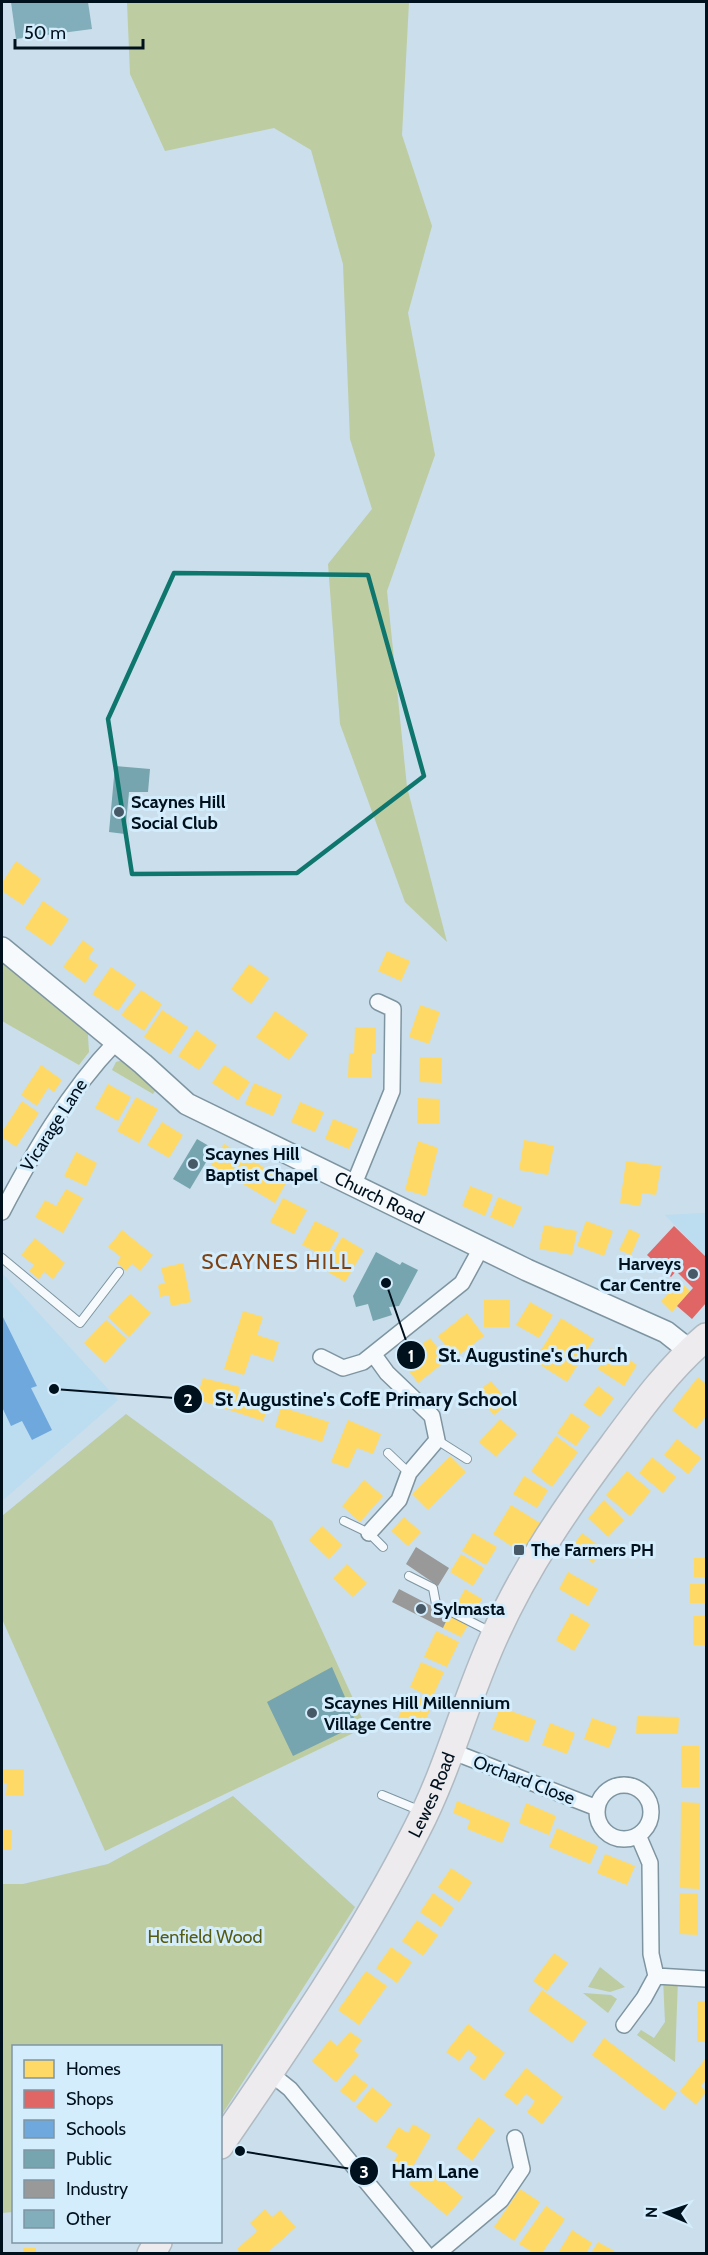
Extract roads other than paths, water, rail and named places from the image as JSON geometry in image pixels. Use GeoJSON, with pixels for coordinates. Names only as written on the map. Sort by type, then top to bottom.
{"type":"FeatureCollection","features":[{"type":"Feature","properties":{"kind":"highway","name":"Lewes Road"},"geometry":{"type":"LineString","coordinates":[[222,2142],[270,2073],[367,1918],[425,1812],[451,1751],[495,1634],[529,1567],[562,1512],[625,1428],[702,1341]]}},
{"type":"Feature","properties":{"kind":"street","name":"Church Road"},"geometry":{"type":"LineString","coordinates":[[2,948],[143,1064],[187,1104],[481,1248],[666,1332],[702,1341]]}},
{"type":"Feature","properties":{"kind":"street"},"geometry":{"type":"LineString","coordinates":[[354,1184],[392,1091],[393,1009],[378,1002]]}},
{"type":"Feature","properties":{"kind":"street","name":"Vicarage Lane"},"geometry":{"type":"LineString","coordinates":[[2,1212],[24,1169],[92,1067],[115,1043]]}},
{"type":"Feature","properties":{"kind":"street"},"geometry":{"type":"LineString","coordinates":[[321,1358],[343,1368],[363,1362],[374,1355],[462,1283],[481,1248]]}},
{"type":"Feature","properties":{"kind":"street"},"geometry":{"type":"LineString","coordinates":[[369,1533],[399,1500],[409,1473],[437,1440],[432,1416],[387,1373],[374,1355]]}},
{"type":"Feature","properties":{"kind":"street","name":"Orchard Close"},"geometry":{"type":"LineString","coordinates":[[451,1751],[597,1808]]}},
{"type":"Feature","properties":{"kind":"street","name":"Orchard Close"},"geometry":{"type":"LineString","coordinates":[[622,1785],[639,1790],[650,1803],[651,1812],[645,1829],[638,1835],[621,1839],[606,1832],[600,1825],[597,1808],[600,1800],[613,1788],[622,1785]]}},
{"type":"Feature","properties":{"kind":"street"},"geometry":{"type":"LineString","coordinates":[[624,2025],[644,1998],[656,1976],[651,1954],[650,1863],[638,1835]]}},
{"type":"Feature","properties":{"kind":"street"},"geometry":{"type":"LineString","coordinates":[[656,1976],[706,1980]]}},
{"type":"Feature","properties":{"kind":"street"},"geometry":{"type":"LineString","coordinates":[[270,2073],[290,2089],[426,2253]]}},
{"type":"Feature","properties":{"kind":"street"},"geometry":{"type":"LineString","coordinates":[[437,2253],[501,2200],[507,2192],[522,2169],[515,2138]]}},
{"type":"Feature","properties":{"kind":"lane"},"geometry":{"type":"LineString","coordinates":[[2,1258],[80,1323],[119,1272]]}},
{"type":"Feature","properties":{"kind":"lane"},"geometry":{"type":"LineString","coordinates":[[437,1440],[467,1459]]}},
{"type":"Feature","properties":{"kind":"lane"},"geometry":{"type":"LineString","coordinates":[[388,1453],[409,1473]]}},
{"type":"Feature","properties":{"kind":"lane"},"geometry":{"type":"LineString","coordinates":[[344,1521],[369,1533],[383,1547]]}},
{"type":"Feature","properties":{"kind":"lane"},"geometry":{"type":"LineString","coordinates":[[409,1576],[433,1588],[436,1604],[495,1634]]}},
{"type":"Feature","properties":{"kind":"lane"},"geometry":{"type":"LineString","coordinates":[[382,1795],[425,1812]]}},
{"type":"Feature","properties":{"kind":"place","name":"Scaynes Hill Social Club"},"geometry":{"type":"Point","coordinates":[119,812]}},
{"type":"Feature","properties":{"kind":"place","name":"Scaynes Hill Baptist Chapel"},"geometry":{"type":"Point","coordinates":[193,1164]}},
{"type":"Feature","properties":{"kind":"place","name":"Harveys Car Centre"},"geometry":{"type":"Point","coordinates":[693,1274]}},
{"type":"Feature","properties":{"kind":"place","name":"St. Augustine's Church"},"geometry":{"type":"Point","coordinates":[386,1283]}},
{"type":"Feature","properties":{"kind":"place","name":"St Augustine's CofE Primary School"},"geometry":{"type":"Point","coordinates":[54,1389]}},
{"type":"Feature","properties":{"kind":"place","name":"The Farmers PH"},"geometry":{"type":"Point","coordinates":[519,1550]}},
{"type":"Feature","properties":{"kind":"place","name":"Sylmasta"},"geometry":{"type":"Point","coordinates":[421,1609]}},
{"type":"Feature","properties":{"kind":"place","name":"Scaynes Hill Millennium Village Centre"},"geometry":{"type":"Point","coordinates":[312,1713]}},
{"type":"Feature","properties":{"kind":"place","name":"Ham Lane"},"geometry":{"type":"Point","coordinates":[240,2151]}},
{"type":"Feature","properties":{"kind":"district","name":"SCAYNES HILL"},"geometry":{"type":"Point","coordinates":[277,1262]}},
{"type":"Feature","properties":{"kind":"park label","name":"Henfield Wood"},"geometry":{"type":"Point","coordinates":[205,1937]}}]}
